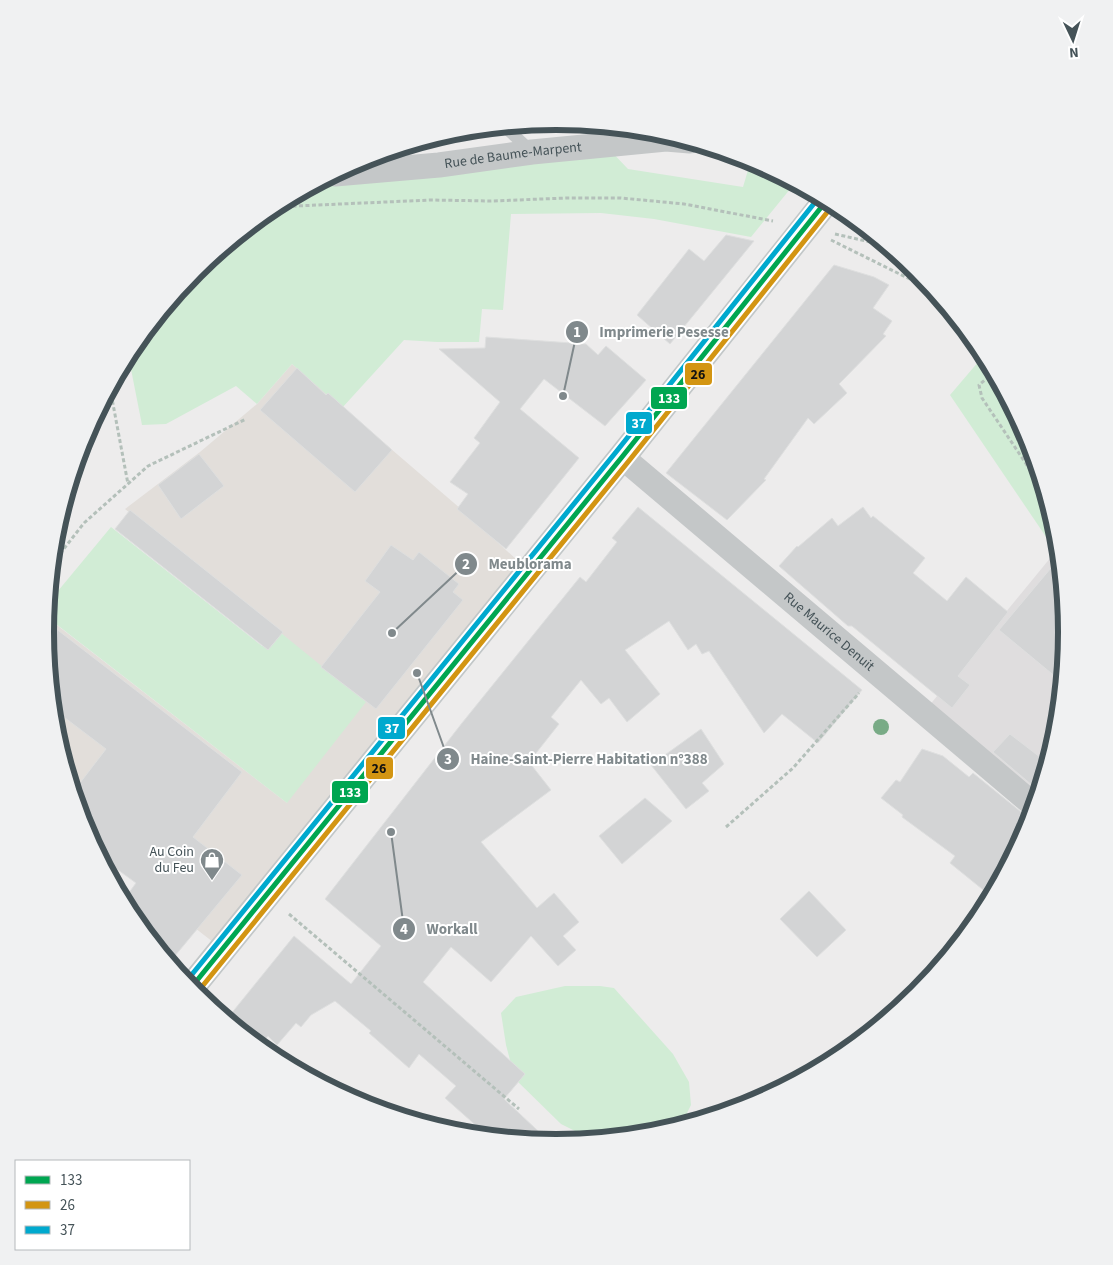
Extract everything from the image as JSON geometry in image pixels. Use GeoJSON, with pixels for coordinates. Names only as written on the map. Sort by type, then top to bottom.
{"type":"FeatureCollection","features":[{"type":"Feature","properties":{"kind":"main road"},"geometry":{"type":"LineString","coordinates":[[196,982],[622,457],[822,206]]}},
{"type":"Feature","properties":{"kind":"street","name":"Rue de Baume-Marpent"},"geometry":{"type":"LineString","coordinates":[[363,168],[439,165],[532,152],[661,140]]}},
{"type":"Feature","properties":{"kind":"street","name":"Rue Maurice Denuit"},"geometry":{"type":"LineString","coordinates":[[622,457],[1030,802]]}},
{"type":"Feature","properties":{"kind":"lane"},"geometry":{"type":"LineString","coordinates":[[511,132],[532,152]]}},
{"type":"Feature","properties":{"kind":"path"},"geometry":{"type":"LineString","coordinates":[[290,206],[431,200],[491,201],[620,198],[684,204],[805,227],[873,243]]}},
{"type":"Feature","properties":{"kind":"path"},"geometry":{"type":"LineString","coordinates":[[805,227],[917,283]]}},
{"type":"Feature","properties":{"kind":"path"},"geometry":{"type":"LineString","coordinates":[[989,376],[979,385],[982,398],[1035,476]]}},
{"type":"Feature","properties":{"kind":"path"},"geometry":{"type":"LineString","coordinates":[[112,398],[128,484]]}},
{"type":"Feature","properties":{"kind":"path"},"geometry":{"type":"LineString","coordinates":[[60,554],[84,523],[148,466],[246,419]]}},
{"type":"Feature","properties":{"kind":"path"},"geometry":{"type":"LineString","coordinates":[[726,828],[793,768],[877,672]]}},
{"type":"Feature","properties":{"kind":"path"},"geometry":{"type":"LineString","coordinates":[[266,894],[519,1109]]}},
{"type":"Feature","properties":{"kind":"shaded area"},"geometry":{"type":"Polygon","coordinates":[[[292,364],[461,509],[529,571],[222,949],[109,861],[106,855],[80,794],[63,731],[55,665],[54,623],[287,803],[312,660],[276,629],[125,509],[200,452],[257,404],[292,364]]]}},
{"type":"Feature","properties":{"kind":"shaded area"},"geometry":{"type":"Polygon","coordinates":[[[1053,555],[1059,633],[1055,698],[1050,731],[1030,802],[924,712],[1053,555]]]}},
{"type":"Feature","properties":{"kind":"green space"},"geometry":{"type":"Polygon","coordinates":[[[606,146],[628,169],[743,187],[749,168],[791,188],[751,237],[654,219],[601,213],[511,214],[503,310],[482,309],[479,342],[404,340],[342,408],[292,364],[257,404],[236,386],[166,424],[142,425],[130,366],[158,326],[179,301],[225,255],[277,214],[305,197],[356,172],[606,146]]]}},
{"type":"Feature","properties":{"kind":"green space"},"geometry":{"type":"Polygon","coordinates":[[[980,360],[992,381],[1021,440],[1033,471],[1052,545],[950,395],[980,360]]]}},
{"type":"Feature","properties":{"kind":"green space"},"geometry":{"type":"Polygon","coordinates":[[[111,527],[262,646],[276,629],[366,702],[287,803],[54,623],[56,594],[111,527]]]}},
{"type":"Feature","properties":{"kind":"green space"},"geometry":{"type":"Polygon","coordinates":[[[565,986],[614,988],[673,1054],[689,1082],[691,1105],[684,1119],[655,1126],[589,1134],[581,1134],[561,1124],[515,1079],[506,1045],[501,1013],[516,997],[565,986]]]}},
{"type":"Feature","properties":{"kind":"building"},"geometry":{"type":"Polygon","coordinates":[[[726,235],[754,241],[670,344],[637,315],[689,249],[704,261],[726,235]]]}},
{"type":"Feature","properties":{"kind":"building"},"geometry":{"type":"Polygon","coordinates":[[[834,265],[874,277],[889,285],[873,308],[892,321],[883,334],[886,336],[839,384],[847,393],[814,424],[808,418],[764,479],[766,480],[727,520],[666,473],[834,265]]]}},
{"type":"Feature","properties":{"kind":"building"},"geometry":{"type":"Polygon","coordinates":[[[486,337],[586,344],[598,355],[606,346],[646,380],[605,426],[544,379],[520,409],[579,458],[506,549],[457,509],[468,494],[450,482],[480,443],[474,438],[500,402],[439,349],[485,348],[486,337]]]}},
{"type":"Feature","properties":{"kind":"building"},"geometry":{"type":"Polygon","coordinates":[[[297,368],[392,450],[355,492],[260,410],[297,368]]]}},
{"type":"Feature","properties":{"kind":"building"},"geometry":{"type":"Polygon","coordinates":[[[199,454],[224,486],[181,519],[158,485],[199,454]]]}},
{"type":"Feature","properties":{"kind":"building"},"geometry":{"type":"Polygon","coordinates":[[[638,507],[862,690],[818,743],[782,714],[764,733],[709,651],[702,654],[696,644],[688,650],[669,621],[625,650],[660,694],[627,722],[609,698],[601,704],[581,680],[551,717],[559,724],[529,762],[551,790],[481,842],[537,908],[554,893],[579,922],[563,936],[576,950],[558,966],[531,936],[491,982],[451,947],[423,982],[525,1074],[504,1099],[542,1135],[480,1129],[445,1098],[456,1086],[419,1054],[409,1068],[369,1033],[371,1031],[335,1001],[311,1015],[301,1027],[296,1023],[277,1045],[268,1036],[264,1041],[230,1015],[294,936],[351,984],[381,946],[325,899],[462,723],[580,577],[586,582],[617,542],[612,538],[638,507]]]}},
{"type":"Feature","properties":{"kind":"building"},"geometry":{"type":"Polygon","coordinates":[[[863,507],[871,518],[873,516],[925,558],[913,573],[947,601],[966,577],[1008,612],[958,676],[970,685],[952,708],[852,626],[848,626],[779,566],[797,546],[832,518],[838,526],[863,507]]]}},
{"type":"Feature","properties":{"kind":"building"},"geometry":{"type":"Polygon","coordinates":[[[130,510],[283,632],[268,650],[115,529],[130,510]]]}},
{"type":"Feature","properties":{"kind":"building"},"geometry":{"type":"Polygon","coordinates":[[[391,545],[413,560],[419,552],[459,584],[453,592],[463,600],[376,709],[321,667],[380,592],[365,581],[391,545]]]}},
{"type":"Feature","properties":{"kind":"building"},"geometry":{"type":"Polygon","coordinates":[[[1055,564],[1059,633],[1057,678],[999,630],[1055,564]]]}},
{"type":"Feature","properties":{"kind":"building"},"geometry":{"type":"Polygon","coordinates":[[[54,627],[242,772],[193,837],[242,875],[174,958],[138,912],[128,895],[136,883],[111,865],[80,794],[78,786],[106,749],[60,714],[55,665],[54,627]]]}},
{"type":"Feature","properties":{"kind":"building"},"geometry":{"type":"Polygon","coordinates":[[[701,729],[724,764],[702,783],[709,791],[686,809],[651,765],[701,729]]]}},
{"type":"Feature","properties":{"kind":"building"},"geometry":{"type":"Polygon","coordinates":[[[1010,734],[1043,759],[1035,788],[993,752],[1010,734]]]}},
{"type":"Feature","properties":{"kind":"building"},"geometry":{"type":"Polygon","coordinates":[[[922,749],[943,756],[969,777],[973,773],[1025,815],[1007,855],[987,893],[950,863],[955,856],[902,817],[903,815],[881,798],[896,780],[900,782],[922,749]]]}},
{"type":"Feature","properties":{"kind":"building"},"geometry":{"type":"Polygon","coordinates":[[[645,798],[672,821],[622,864],[599,836],[645,798]]]}},
{"type":"Feature","properties":{"kind":"building"},"geometry":{"type":"Polygon","coordinates":[[[809,891],[846,930],[817,957],[780,919],[809,891]]]}},
{"type":"Feature","properties":{"kind":"transit line","name":"37"},"geometry":{"type":"LineString","coordinates":[[190,976],[616,452],[816,202]]}},
{"type":"Feature","properties":{"kind":"transit line","name":"133"},"geometry":{"type":"LineString","coordinates":[[196,982],[622,457],[822,206]]}},
{"type":"Feature","properties":{"kind":"transit line","name":"26"},"geometry":{"type":"LineString","coordinates":[[201,988],[628,462],[829,210]]}},
{"type":"Feature","properties":{"kind":"place","name":"Imprimerie Pesesse"},"geometry":{"type":"Point","coordinates":[563,396]}},
{"type":"Feature","properties":{"kind":"place","name":"Meublorama"},"geometry":{"type":"Point","coordinates":[392,633]}},
{"type":"Feature","properties":{"kind":"place","name":"Haine-Saint-Pierre Habitation n°388"},"geometry":{"type":"Point","coordinates":[417,673]}},
{"type":"Feature","properties":{"kind":"place","name":"Workall"},"geometry":{"type":"Point","coordinates":[391,832]}},
{"type":"Feature","properties":{"kind":"place","name":"Au Coin du Feu"},"geometry":{"type":"Point","coordinates":[212,881]}}]}
